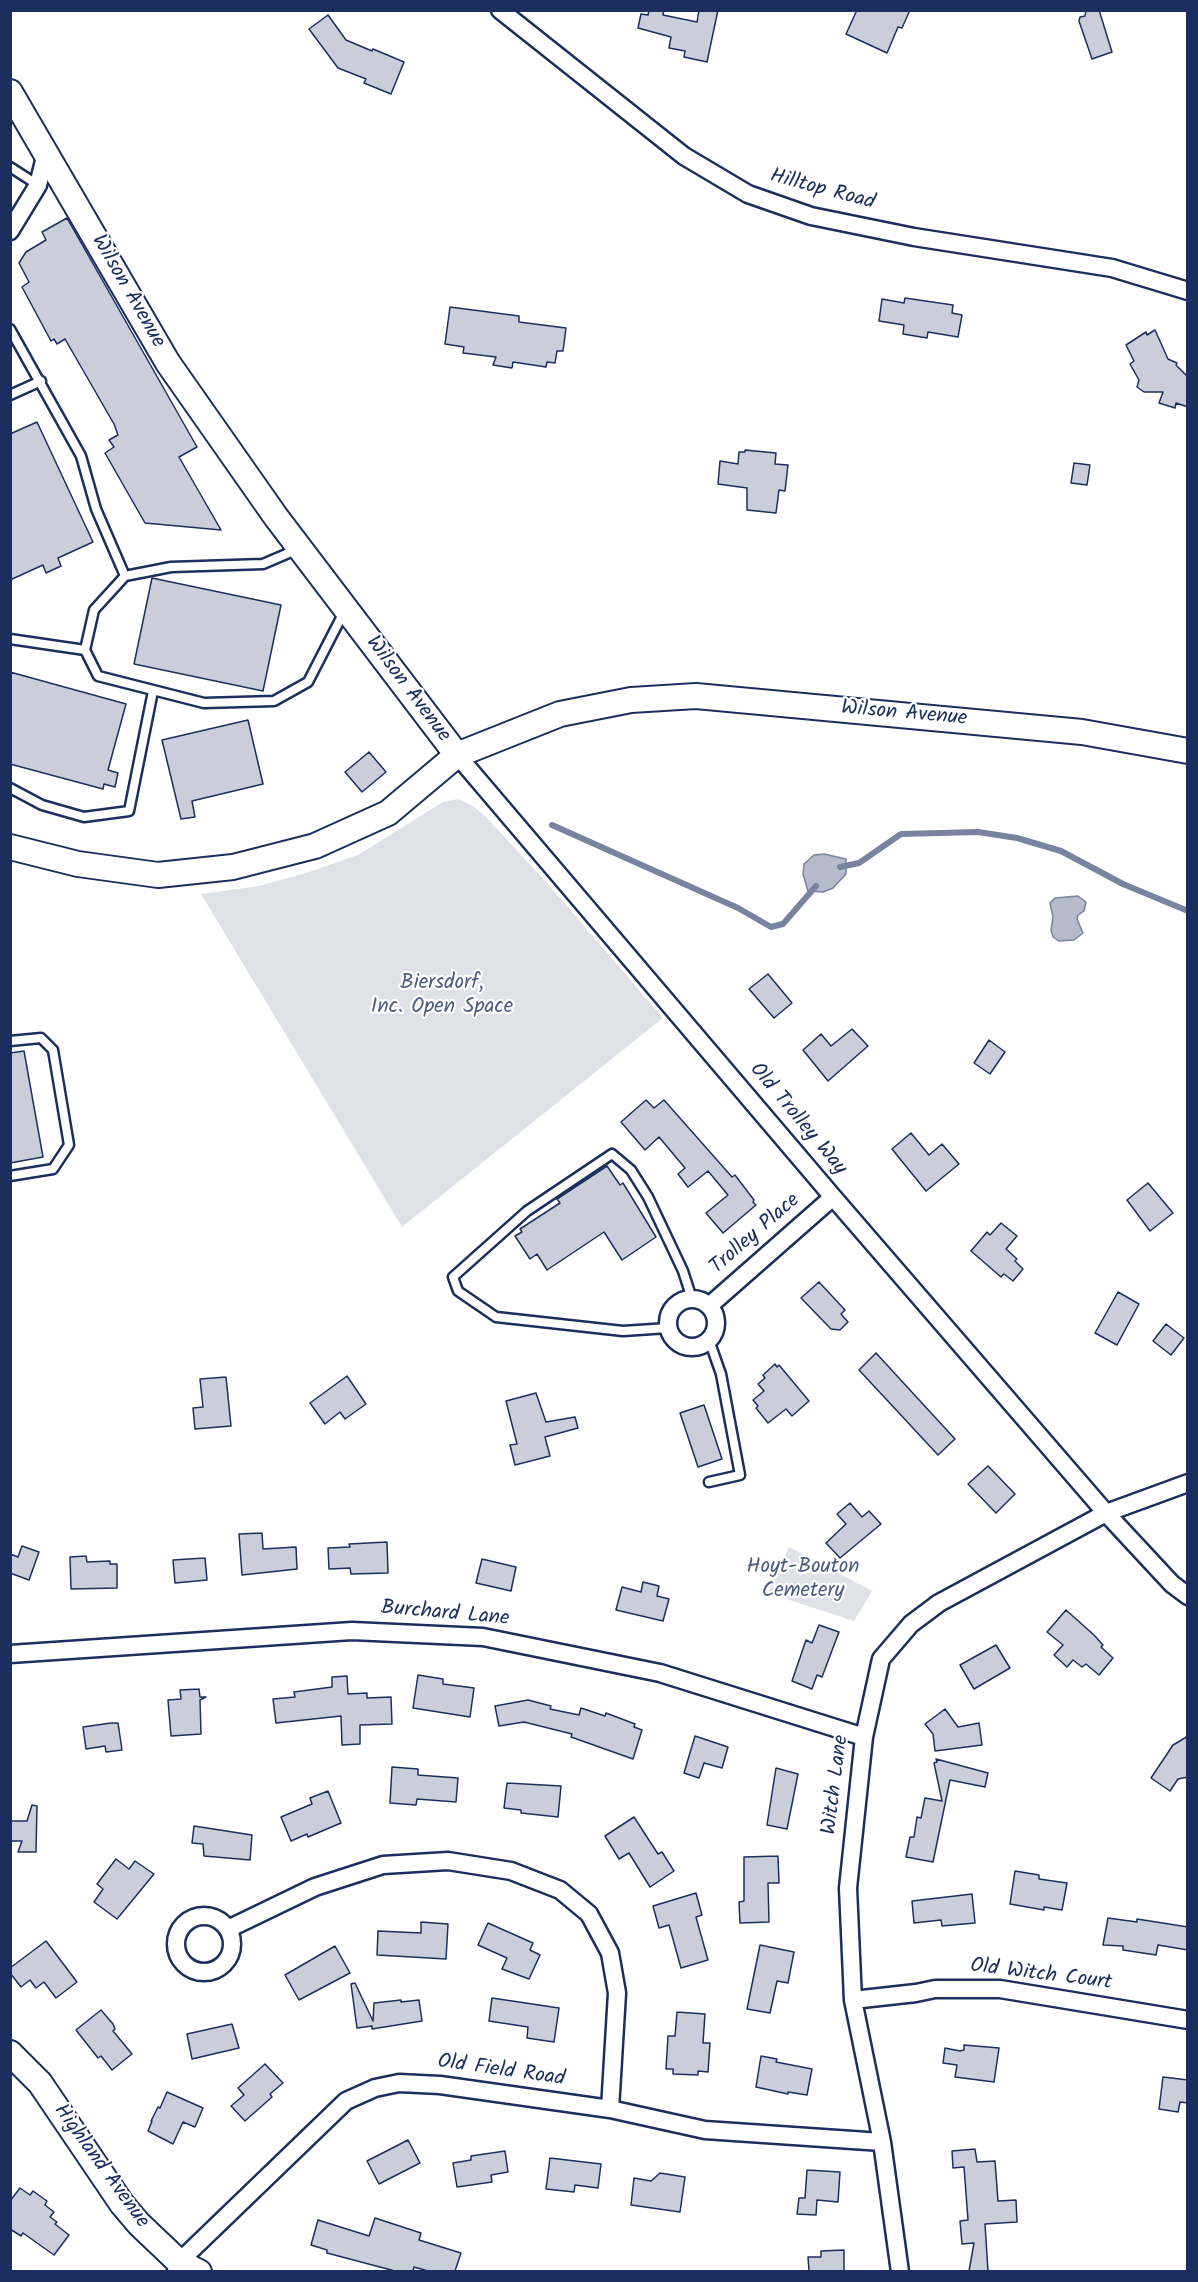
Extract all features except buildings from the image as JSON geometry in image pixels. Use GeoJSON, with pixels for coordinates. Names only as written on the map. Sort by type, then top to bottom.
{"type":"FeatureCollection","features":[{"type":"Feature","properties":{"kind":"main road","name":"Wilson Avenue"},"geometry":{"type":"LineString","coordinates":[[10,92],[168,363],[301,548],[456,755],[560,714],[631,700],[696,696],[1082,732],[1188,751]]}},
{"type":"Feature","properties":{"kind":"main road"},"geometry":{"type":"LineString","coordinates":[[10,847],[78,864],[158,875],[233,867],[315,846],[388,813],[456,755]]}},
{"type":"Feature","properties":{"kind":"main road","name":"Highland Avenue"},"geometry":{"type":"LineString","coordinates":[[10,2053],[40,2083],[139,2224],[185,2268]]}},
{"type":"Feature","properties":{"kind":"street","name":"Hilltop Road"},"geometry":{"type":"LineString","coordinates":[[500,10],[684,156],[748,194],[811,216],[914,237],[1112,268],[1188,291]]}},
{"type":"Feature","properties":{"kind":"street"},"geometry":{"type":"LineString","coordinates":[[10,231],[38,185],[46,153]]}},
{"type":"Feature","properties":{"kind":"street","name":"Old Trolley Way"},"geometry":{"type":"LineString","coordinates":[[456,755],[1106,1513],[1173,1584],[1188,1596]]}},
{"type":"Feature","properties":{"kind":"street","name":"Trolley Place"},"geometry":{"type":"LineString","coordinates":[[709,1306],[833,1197]]}},
{"type":"Feature","properties":{"kind":"street"},"geometry":{"type":"LineString","coordinates":[[692,1299],[676,1305],[671,1311],[668,1328],[671,1335],[682,1345],[693,1347],[709,1340]]}},
{"type":"Feature","properties":{"kind":"street","name":"Trolley Place"},"geometry":{"type":"LineString","coordinates":[[692,1299],[709,1306],[715,1319],[713,1334],[709,1340]]}},
{"type":"Feature","properties":{"kind":"street","name":"Witch Lane"},"geometry":{"type":"LineString","coordinates":[[900,2271],[882,2142],[853,2000],[848,1888],[864,1737],[881,1659],[911,1624],[939,1603],[1106,1513],[1188,1483]]}},
{"type":"Feature","properties":{"kind":"street","name":"Burchard Lane"},"geometry":{"type":"LineString","coordinates":[[10,1654],[352,1631],[483,1637],[660,1673],[864,1737]]}},
{"type":"Feature","properties":{"kind":"street"},"geometry":{"type":"LineString","coordinates":[[228,1929],[315,1887],[383,1865],[448,1861],[511,1871],[560,1890],[589,1914],[610,1953],[617,1993],[610,2109]]}},
{"type":"Feature","properties":{"kind":"street","name":"Old Witch Court"},"geometry":{"type":"LineString","coordinates":[[853,2000],[935,1989],[1000,1989],[1188,2020]]}},
{"type":"Feature","properties":{"kind":"street","name":"Old Field Road"},"geometry":{"type":"LineString","coordinates":[[185,2268],[346,2101],[375,2088],[399,2083],[440,2085],[610,2109],[705,2130],[882,2142]]}},
{"type":"Feature","properties":{"kind":"lane"},"geometry":{"type":"LineString","coordinates":[[10,167],[38,185]]}},
{"type":"Feature","properties":{"kind":"lane"},"geometry":{"type":"LineString","coordinates":[[10,329],[81,456],[96,509],[125,576]]}},
{"type":"Feature","properties":{"kind":"lane"},"geometry":{"type":"LineString","coordinates":[[10,395],[41,381]]}},
{"type":"Feature","properties":{"kind":"lane"},"geometry":{"type":"LineString","coordinates":[[301,548],[263,564],[171,567],[125,576],[94,610],[85,650],[98,676],[204,703],[274,701],[308,682],[346,609]]}},
{"type":"Feature","properties":{"kind":"lane"},"geometry":{"type":"LineString","coordinates":[[10,639],[85,650]]}},
{"type":"Feature","properties":{"kind":"lane"},"geometry":{"type":"LineString","coordinates":[[10,788],[42,805],[84,817],[129,811],[153,691]]}},
{"type":"Feature","properties":{"kind":"lane"},"geometry":{"type":"LineString","coordinates":[[10,1041],[41,1038],[53,1050],[69,1145],[53,1169],[10,1176]]}},
{"type":"Feature","properties":{"kind":"lane"},"geometry":{"type":"LineString","coordinates":[[668,1328],[623,1331],[496,1317],[458,1291],[453,1277],[527,1211],[612,1154],[631,1170],[648,1197],[683,1271],[692,1299]]}},
{"type":"Feature","properties":{"kind":"lane"},"geometry":{"type":"LineString","coordinates":[[709,1340],[721,1374],[740,1475],[709,1482]]}},
{"type":"Feature","properties":{"kind":"green space","name":"Biersdorf, Inc. Open Space"},"geometry":{"type":"Polygon","coordinates":[[[458,799],[473,806],[485,816],[547,883],[663,1018],[402,1227],[201,894],[259,886],[358,855],[443,802],[458,799]]]}},
{"type":"Feature","properties":{"kind":"green space","name":"Hoyt-Bouton Cemetery"},"geometry":{"type":"Polygon","coordinates":[[[789,1547],[872,1591],[854,1621],[768,1593],[789,1547]]]}},
{"type":"Feature","properties":{"kind":"water"},"geometry":{"type":"Polygon","coordinates":[[[824,854],[846,859],[846,874],[833,888],[823,892],[808,891],[803,874],[804,864],[814,855],[824,854]]]}},
{"type":"Feature","properties":{"kind":"water"},"geometry":{"type":"Polygon","coordinates":[[[1078,896],[1086,902],[1084,911],[1078,915],[1077,919],[1083,933],[1074,940],[1059,941],[1053,937],[1051,930],[1053,917],[1050,903],[1055,898],[1078,896]]]}},
{"type":"Feature","properties":{"kind":"waterway"},"geometry":{"type":"LineString","coordinates":[[552,825],[738,908],[771,927],[783,924],[816,886]]}},
{"type":"Feature","properties":{"kind":"waterway"},"geometry":{"type":"LineString","coordinates":[[840,867],[859,863],[901,834],[978,832],[1017,838],[1061,851],[1123,884],[1188,911]]}}]}
